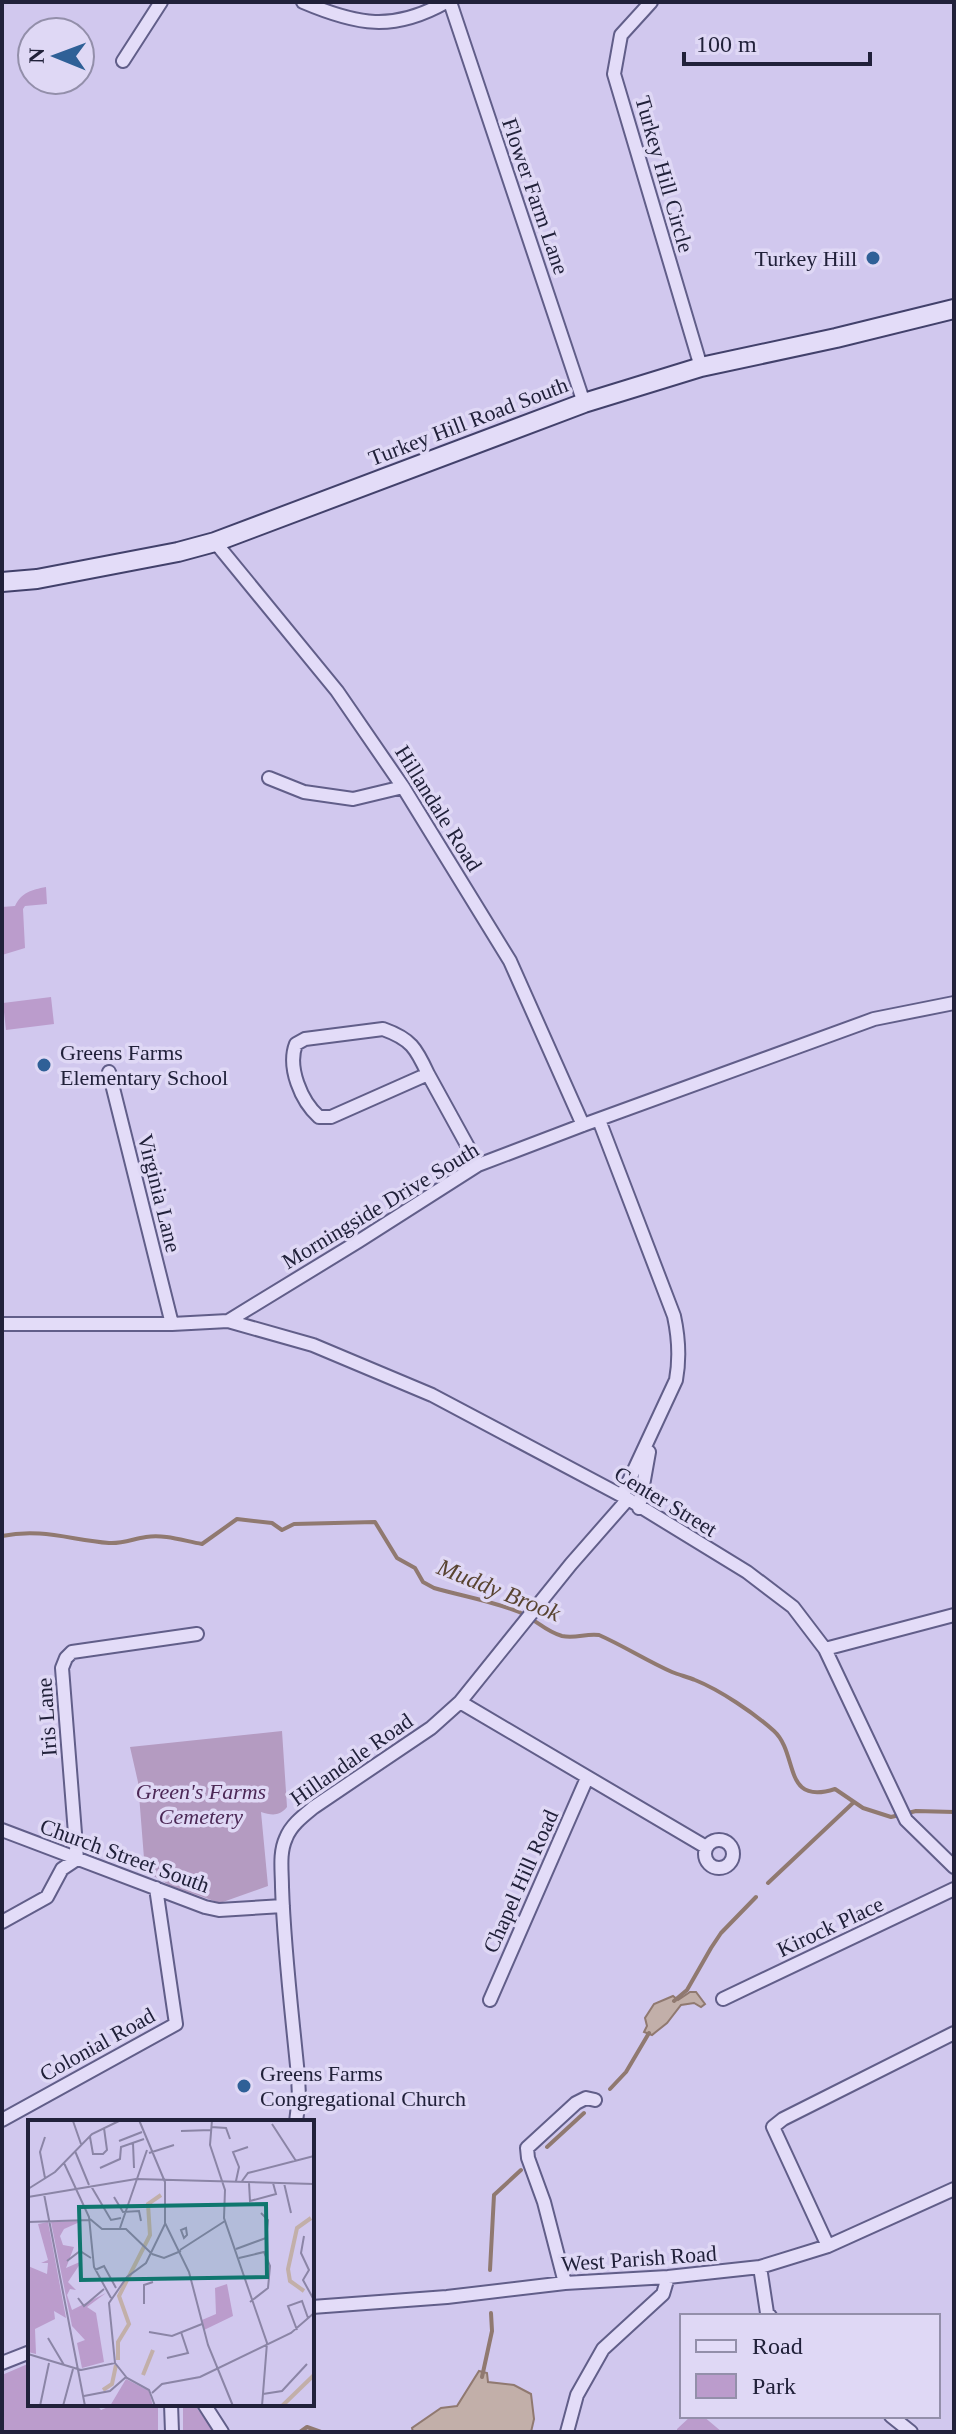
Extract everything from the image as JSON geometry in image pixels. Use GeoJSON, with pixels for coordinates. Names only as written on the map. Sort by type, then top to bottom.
{"type":"FeatureCollection","features":[{"type":"Feature","properties":{"kind":"street"},"geometry":{"type":"LineString","coordinates":[[123,61],[161,2]]}},
{"type":"Feature","properties":{"kind":"street"},"geometry":{"type":"LineString","coordinates":[[303,2],[342,17],[400,22],[422,16],[448,2]]}},
{"type":"Feature","properties":{"kind":"street","name":"Flower Farm Lane"},"geometry":{"type":"LineString","coordinates":[[448,2],[584,403]]}},
{"type":"Feature","properties":{"kind":"street","name":"Turkey Hill Circle"},"geometry":{"type":"LineString","coordinates":[[651,2],[621,35],[614,74],[701,367]]}},
{"type":"Feature","properties":{"kind":"street","name":"Turkey Hill Road South"},"geometry":{"type":"LineString","coordinates":[[2,582],[37,579],[215,542],[584,403],[701,367],[954,309]]}},
{"type":"Feature","properties":{"kind":"street","name":"Hillandale Road"},"geometry":{"type":"LineString","coordinates":[[215,542],[337,691],[403,787],[510,961],[583,1125]]}},
{"type":"Feature","properties":{"kind":"street"},"geometry":{"type":"LineString","coordinates":[[269,778],[304,792],[353,799],[403,787]]}},
{"type":"Feature","properties":{"kind":"street","name":"Morningside Drive South"},"geometry":{"type":"LineString","coordinates":[[2,1324],[228,1321],[478,1165],[874,1019],[954,1003]]}},
{"type":"Feature","properties":{"kind":"street"},"geometry":{"type":"LineString","coordinates":[[428,1074],[331,1117],[319,1117],[309,1108],[303,1096],[292,1055],[296,1044],[305,1039],[383,1029],[408,1040],[417,1051],[478,1165]]}},
{"type":"Feature","properties":{"kind":"street","name":"Virginia Lane"},"geometry":{"type":"LineString","coordinates":[[109,1072],[172,1324]]}},
{"type":"Feature","properties":{"kind":"street","name":"Hillandale Road"},"geometry":{"type":"LineString","coordinates":[[296,2120],[298,2076],[283,1906],[281,1857],[284,1841],[298,1820],[431,1728],[460,1702],[625,1498],[676,1380],[679,1337],[674,1316],[599,1120]]}},
{"type":"Feature","properties":{"kind":"street","name":"Center Street"},"geometry":{"type":"LineString","coordinates":[[228,1321],[313,1345],[432,1395],[625,1498],[747,1572],[793,1607],[825,1649],[903,1814],[954,1867]]}},
{"type":"Feature","properties":{"kind":"street","name":"Hillandale Road"},"geometry":{"type":"LineString","coordinates":[[639,1508],[651,1439]]}},
{"type":"Feature","properties":{"kind":"street"},"geometry":{"type":"LineString","coordinates":[[825,1649],[954,1615]]}},
{"type":"Feature","properties":{"kind":"street","name":"Iris Lane"},"geometry":{"type":"LineString","coordinates":[[77,1859],[62,1668],[66,1658],[72,1652],[197,1634]]}},
{"type":"Feature","properties":{"kind":"street"},"geometry":{"type":"LineString","coordinates":[[460,1702],[706,1847]]}},
{"type":"Feature","properties":{"kind":"street","name":"Chapel Hill Road"},"geometry":{"type":"LineString","coordinates":[[490,2000],[587,1778]]}},
{"type":"Feature","properties":{"kind":"street","name":"Church Street South"},"geometry":{"type":"LineString","coordinates":[[2,1830],[205,1907],[219,1910],[283,1906]]}},
{"type":"Feature","properties":{"kind":"street"},"geometry":{"type":"LineString","coordinates":[[2,1922],[47,1897],[62,1869],[77,1859]]}},
{"type":"Feature","properties":{"kind":"street","name":"Colonial Road"},"geometry":{"type":"LineString","coordinates":[[2,2120],[176,2024],[156,1888]]}},
{"type":"Feature","properties":{"kind":"street","name":"Kirock Place"},"geometry":{"type":"LineString","coordinates":[[723,1999],[954,1889]]}},
{"type":"Feature","properties":{"kind":"street"},"geometry":{"type":"LineString","coordinates":[[828,2246],[773,2127],[783,2119],[954,2033]]}},
{"type":"Feature","properties":{"kind":"street"},"geometry":{"type":"LineString","coordinates":[[565,2283],[527,2148],[576,2103],[586,2098],[595,2100]]}},
{"type":"Feature","properties":{"kind":"street","name":"West Parish Road"},"geometry":{"type":"LineString","coordinates":[[314,2307],[760,2267],[828,2246],[954,2189]]}},
{"type":"Feature","properties":{"kind":"street"},"geometry":{"type":"LineString","coordinates":[[760,2267],[768,2314]]}},
{"type":"Feature","properties":{"kind":"street"},"geometry":{"type":"LineString","coordinates":[[567,2432],[577,2395],[603,2349],[663,2294],[668,2277]]}},
{"type":"Feature","properties":{"kind":"street"},"geometry":{"type":"LineString","coordinates":[[2,2363],[28,2353]]}},
{"type":"Feature","properties":{"kind":"street"},"geometry":{"type":"LineString","coordinates":[[171,2406],[172,2432]]}},
{"type":"Feature","properties":{"kind":"street"},"geometry":{"type":"LineString","coordinates":[[205,2406],[222,2432]]}},
{"type":"Feature","properties":{"kind":"street"},"geometry":{"type":"LineString","coordinates":[[894,2418],[911,2432]]}},
{"type":"Feature","properties":{"kind":"green space"},"geometry":{"type":"Polygon","coordinates":[[[46,887],[47,904],[25,906],[23,909],[25,948],[2,955],[2,907],[15,906],[28,892],[46,887]]]}},
{"type":"Feature","properties":{"kind":"green space"},"geometry":{"type":"Polygon","coordinates":[[[51,997],[54,1024],[6,1030],[3,1003],[51,997]]]}},
{"type":"Feature","properties":{"kind":"green space","name":"Green's Farms Cemetery"},"geometry":{"type":"Polygon","coordinates":[[[282,1731],[287,1807],[275,1814],[261,1812],[268,1886],[220,1903],[171,1886],[145,1871],[138,1782],[130,1747],[282,1731]]]}},
{"type":"Feature","properties":{"kind":"green space"},"geometry":{"type":"Polygon","coordinates":[[[28,2364],[28,2406],[98,2406],[101,2410],[110,2406],[158,2406],[158,2432],[2,2432],[2,2375],[28,2364]]]}},
{"type":"Feature","properties":{"kind":"green space"},"geometry":{"type":"Polygon","coordinates":[[[183,2406],[195,2406],[214,2432],[183,2432],[183,2406]]]}},
{"type":"Feature","properties":{"kind":"green space"},"geometry":{"type":"Polygon","coordinates":[[[689,2418],[705,2418],[722,2432],[677,2432],[689,2418]]]}},
{"type":"Feature","properties":{"kind":"shaded area"},"geometry":{"type":"Polygon","coordinates":[[[690,1992],[696,1992],[705,2004],[701,2007],[694,2003],[681,2005],[667,2023],[652,2035],[644,2032],[647,2026],[645,2018],[654,2004],[673,1996],[678,2000],[690,1992]]]}},
{"type":"Feature","properties":{"kind":"shaded area"},"geometry":{"type":"Polygon","coordinates":[[[479,2371],[487,2373],[488,2382],[514,2385],[531,2394],[534,2419],[531,2432],[413,2432],[412,2428],[441,2408],[457,2406],[479,2371]]]}},
{"type":"Feature","properties":{"kind":"waterway","name":"Muddy Brook"},"geometry":{"type":"LineString","coordinates":[[2,1536],[43,1534],[114,1543],[160,1536],[202,1544],[237,1519],[272,1523],[282,1530],[294,1524],[375,1522],[397,1558],[415,1568],[423,1582],[434,1588],[509,1608],[562,1636],[599,1635],[726,1696],[774,1731],[782,1741],[799,1784],[807,1790],[835,1789],[863,1808],[891,1817],[916,1811],[954,1812]]}},
{"type":"Feature","properties":{"kind":"waterway"},"geometry":{"type":"LineString","coordinates":[[768,1883],[854,1802]]}},
{"type":"Feature","properties":{"kind":"waterway"},"geometry":{"type":"LineString","coordinates":[[674,2001],[687,1990],[721,1933],[756,1897]]}},
{"type":"Feature","properties":{"kind":"waterway"},"geometry":{"type":"LineString","coordinates":[[610,2089],[626,2072],[649,2033]]}},
{"type":"Feature","properties":{"kind":"waterway"},"geometry":{"type":"LineString","coordinates":[[547,2147],[584,2113]]}},
{"type":"Feature","properties":{"kind":"waterway"},"geometry":{"type":"LineString","coordinates":[[490,2270],[494,2195],[521,2170]]}},
{"type":"Feature","properties":{"kind":"waterway"},"geometry":{"type":"LineString","coordinates":[[482,2377],[492,2331],[491,2313]]}},
{"type":"Feature","properties":{"kind":"waterway"},"geometry":{"type":"LineString","coordinates":[[300,2432],[307,2427],[321,2432]]}},
{"type":"Feature","properties":{"kind":"waterway"},"geometry":{"type":"LineString","coordinates":[[326,2432],[333,2432]]}},
{"type":"Feature","properties":{"kind":"place","name":"Turkey Hill"},"geometry":{"type":"Point","coordinates":[873,258]}},
{"type":"Feature","properties":{"kind":"place","name":"Greens Farms Elementary School"},"geometry":{"type":"Point","coordinates":[44,1065]}},
{"type":"Feature","properties":{"kind":"place","name":"Greens Farms Congregational Church"},"geometry":{"type":"Point","coordinates":[244,2086]}}]}
